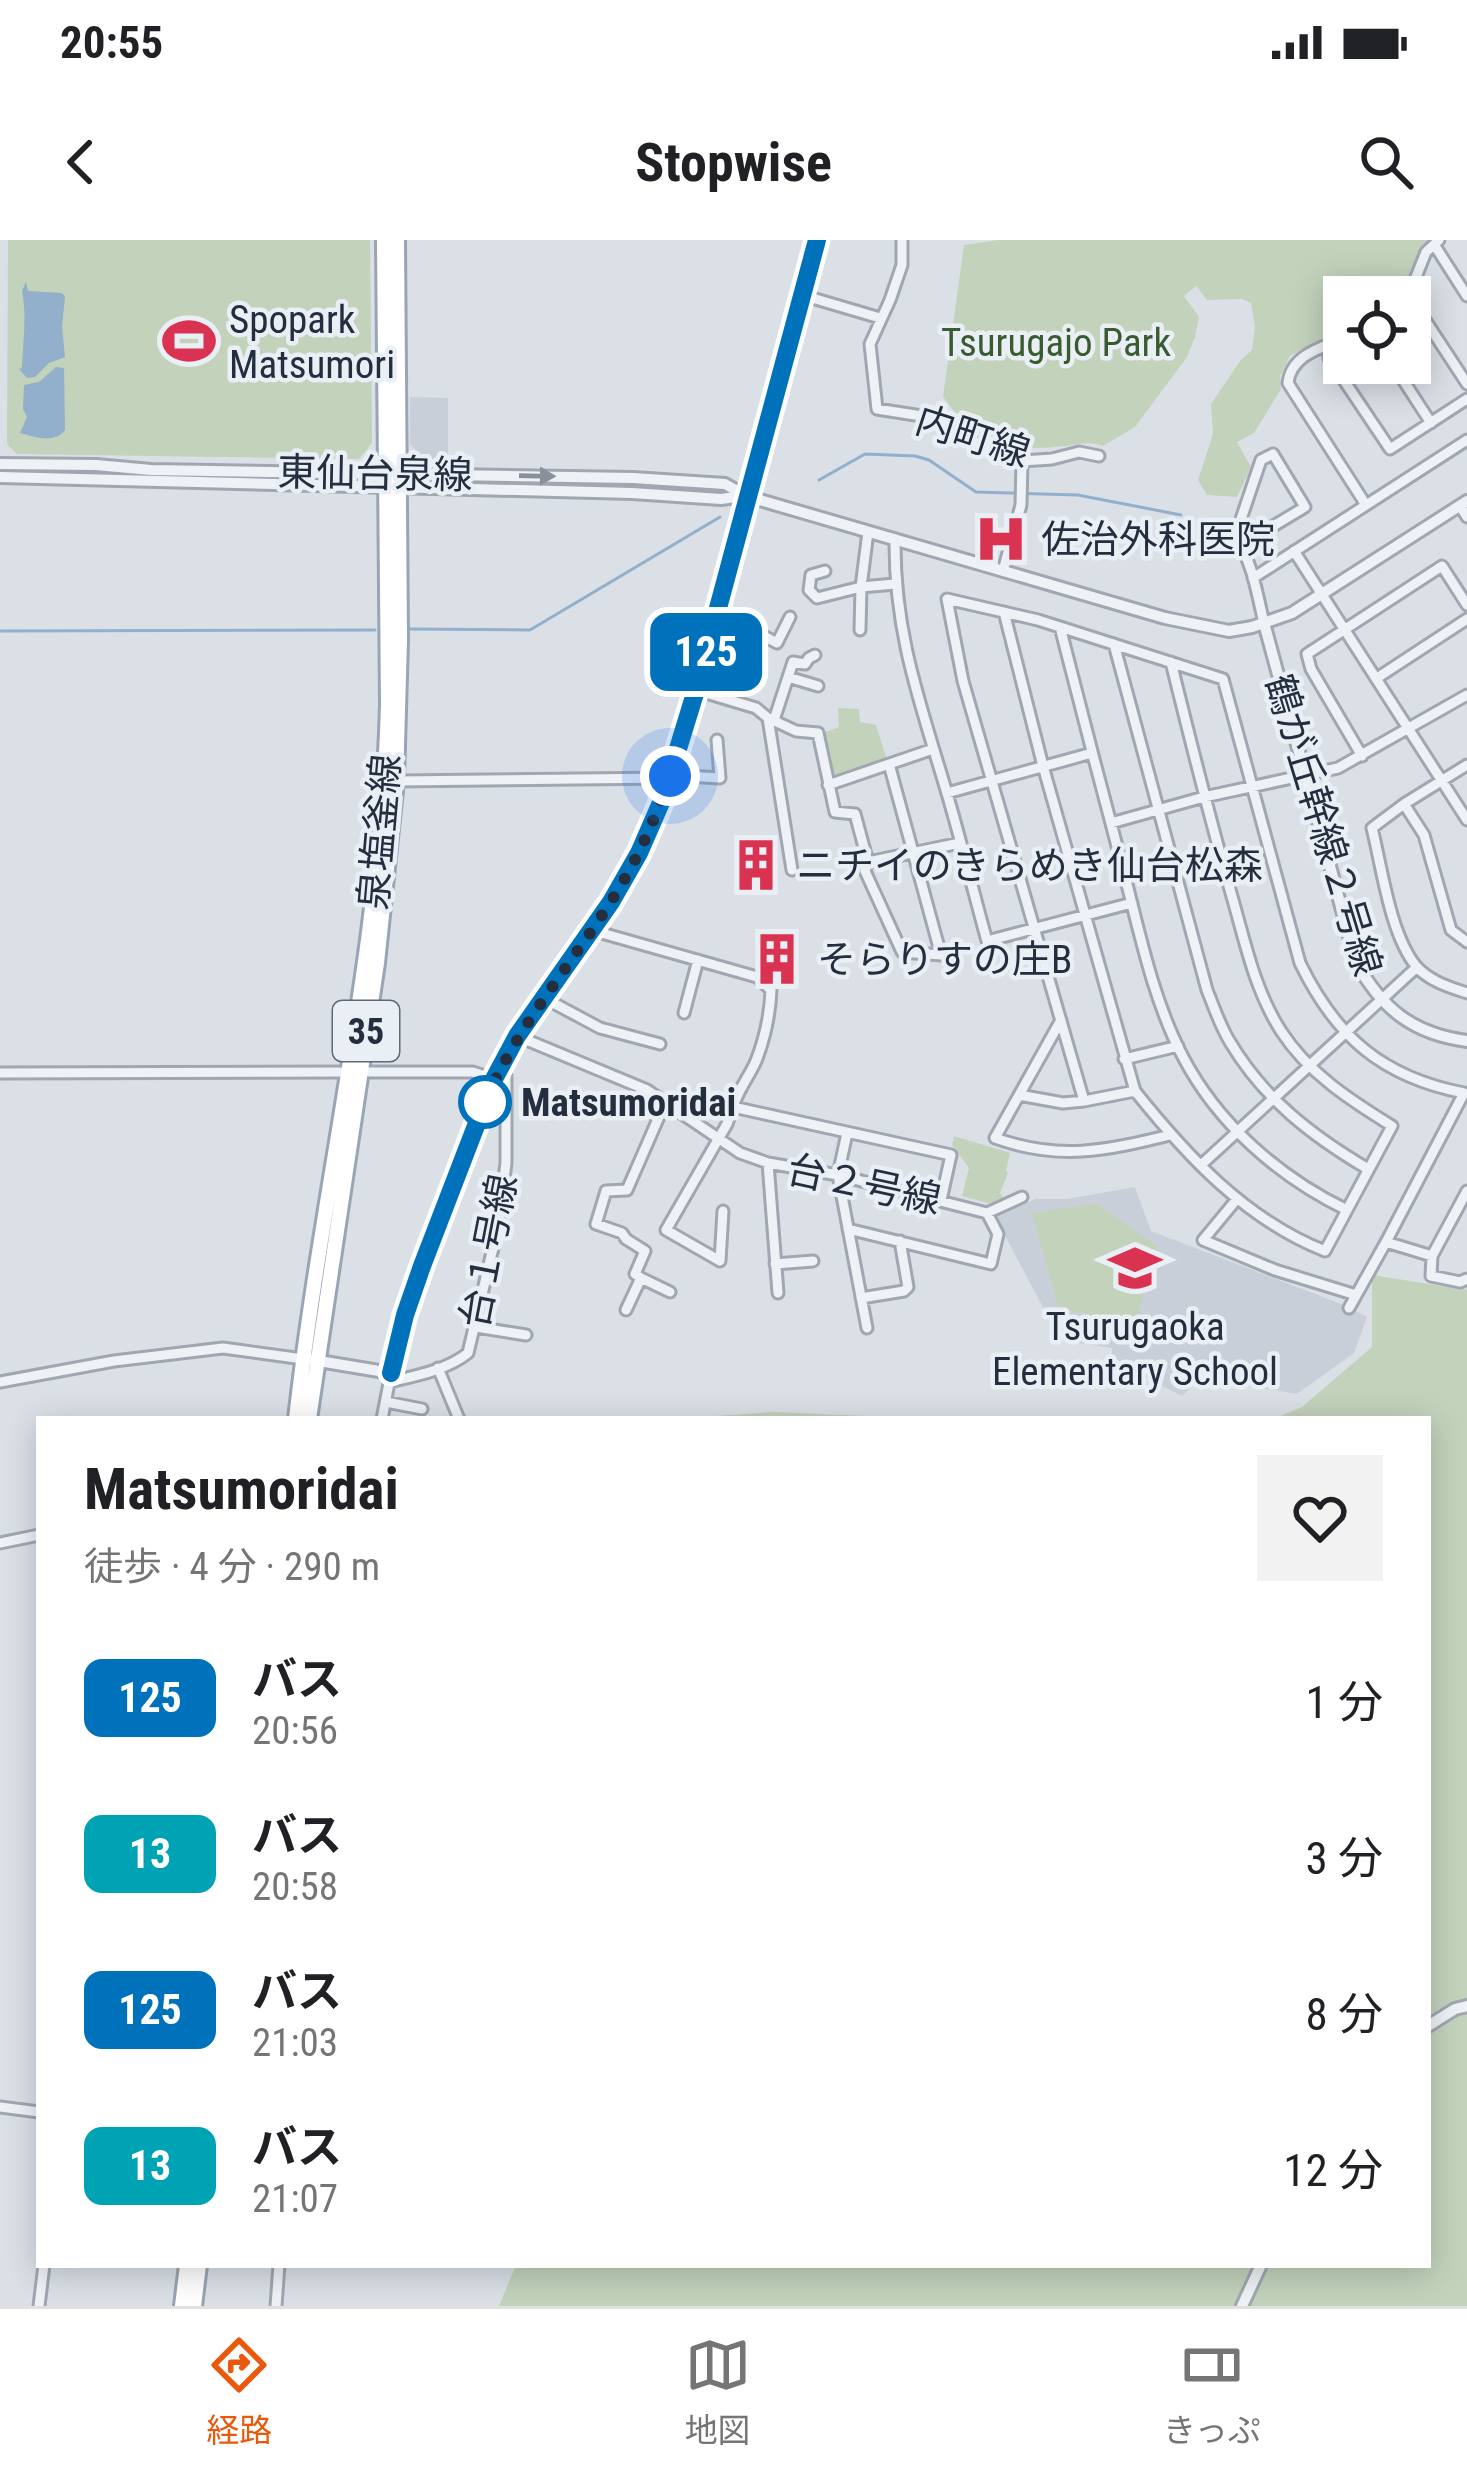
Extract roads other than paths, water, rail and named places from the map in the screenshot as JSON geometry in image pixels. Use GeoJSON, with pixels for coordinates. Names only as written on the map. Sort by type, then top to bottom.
{"type":"FeatureCollection","features":[{"type":"Feature","properties":{"kind":"main road","name":"泉塩釜線"},"geometry":{"type":"LineString","coordinates":[[354,1072],[380,940],[396,781],[400,640],[384,240]]}},
{"type":"Feature","properties":{"kind":"main road","name":"35"},"geometry":{"type":"LineString","coordinates":[[392,480],[397,240]]}},
{"type":"Feature","properties":{"kind":"main road","name":"泉塩釜線"},"geometry":{"type":"LineString","coordinates":[[297,1416],[310,1360],[354,1072],[375,897],[387,754],[392,480]]}},
{"type":"Feature","properties":{"kind":"main road","name":"泉塩釜線"},"geometry":{"type":"LineString","coordinates":[[309,1416],[310,1360]]}},
{"type":"Feature","properties":{"kind":"main road"},"geometry":{"type":"LineString","coordinates":[[182,2306],[187,2268]]}},
{"type":"Feature","properties":{"kind":"main road"},"geometry":{"type":"LineString","coordinates":[[194,2306],[199,2268]]}},
{"type":"Feature","properties":{"kind":"street"},"geometry":{"type":"LineString","coordinates":[[383,1416],[405,1315],[494,1079],[517,1036],[592,930],[639,853],[669,777],[817,240]]}},
{"type":"Feature","properties":{"kind":"street","name":"内町線"},"geometry":{"type":"LineString","coordinates":[[902,240],[902,265],[870,344],[877,409],[928,417],[990,450],[1022,460],[1079,452],[1099,457]]}},
{"type":"Feature","properties":{"kind":"street"},"geometry":{"type":"LineString","coordinates":[[1417,276],[1426,253],[1437,243],[1467,296]]}},
{"type":"Feature","properties":{"kind":"street"},"geometry":{"type":"LineString","coordinates":[[802,295],[880,319]]}},
{"type":"Feature","properties":{"kind":"street"},"geometry":{"type":"LineString","coordinates":[[1431,330],[1467,384]]}},
{"type":"Feature","properties":{"kind":"street"},"geometry":{"type":"LineString","coordinates":[[1323,348],[1296,362],[1288,383],[1366,506]]}},
{"type":"Feature","properties":{"kind":"street"},"geometry":{"type":"LineString","coordinates":[[1346,384],[1390,449],[1467,399]]}},
{"type":"Feature","properties":{"kind":"street"},"geometry":{"type":"LineString","coordinates":[[1406,384],[1431,423]]}},
{"type":"Feature","properties":{"kind":"street"},"geometry":{"type":"LineString","coordinates":[[1253,578],[1467,440]]}},
{"type":"Feature","properties":{"kind":"street"},"geometry":{"type":"LineString","coordinates":[[1242,545],[1305,507],[1273,454],[1261,460],[1239,525],[1242,545],[1264,623],[1292,614],[1465,508]]}},
{"type":"Feature","properties":{"kind":"street"},"geometry":{"type":"LineString","coordinates":[[1003,571],[1021,501],[1022,460]]}},
{"type":"Feature","properties":{"kind":"street","name":"東仙台泉線"},"geometry":{"type":"LineString","coordinates":[[0,464],[392,480],[633,478],[724,484],[746,496],[1196,626],[1229,631],[1264,623]]}},
{"type":"Feature","properties":{"kind":"street"},"geometry":{"type":"LineString","coordinates":[[0,477],[392,480]]}},
{"type":"Feature","properties":{"kind":"street"},"geometry":{"type":"LineString","coordinates":[[860,630],[868,532]]}},
{"type":"Feature","properties":{"kind":"street"},"geometry":{"type":"LineString","coordinates":[[896,539],[895,584],[909,672],[987,941],[1132,904]]}},
{"type":"Feature","properties":{"kind":"street"},"geometry":{"type":"LineString","coordinates":[[1294,551],[1467,820]]}},
{"type":"Feature","properties":{"kind":"street"},"geometry":{"type":"LineString","coordinates":[[1362,756],[1307,654],[1442,566],[1467,605]]}},
{"type":"Feature","properties":{"kind":"street"},"geometry":{"type":"LineString","coordinates":[[825,571],[811,575],[809,590],[817,598],[895,584]]}},
{"type":"Feature","properties":{"kind":"street"},"geometry":{"type":"LineString","coordinates":[[1084,1101],[963,681],[947,599],[1060,627],[1223,679],[1300,963],[1318,1000],[1345,1033],[1399,1073],[1466,1093],[1349,1308]]}},
{"type":"Feature","properties":{"kind":"street"},"geometry":{"type":"LineString","coordinates":[[717,611],[777,643],[790,617]]}},
{"type":"Feature","properties":{"kind":"street"},"geometry":{"type":"LineString","coordinates":[[1004,612],[1135,1091],[1170,1135],[1237,1199],[1268,1223],[1325,1251],[1392,1126],[1346,1098],[1308,1065],[1282,1034],[1259,992],[1171,662]]}},
{"type":"Feature","properties":{"kind":"street"},"geometry":{"type":"LineString","coordinates":[[1377,678],[1467,620]]}},
{"type":"Feature","properties":{"kind":"street","name":"鶴が丘幹線２号線"},"geometry":{"type":"LineString","coordinates":[[1264,623],[1356,962],[1371,989],[1406,1022],[1441,1038],[1467,1041]]}},
{"type":"Feature","properties":{"kind":"street"},"geometry":{"type":"LineString","coordinates":[[1060,627],[1160,1004],[1178,1046],[1214,1105],[1238,1132],[1294,1181],[1347,1210]]}},
{"type":"Feature","properties":{"kind":"street"},"geometry":{"type":"LineString","coordinates":[[1114,644],[1207,990],[1228,1040],[1273,1100],[1301,1126],[1368,1169]]}},
{"type":"Feature","properties":{"kind":"street"},"geometry":{"type":"LineString","coordinates":[[792,870],[771,719],[793,662],[805,664],[815,655]]}},
{"type":"Feature","properties":{"kind":"street"},"geometry":{"type":"LineString","coordinates":[[788,677],[818,686]]}},
{"type":"Feature","properties":{"kind":"street"},"geometry":{"type":"LineString","coordinates":[[696,690],[756,708],[796,731],[818,733],[835,812],[855,814],[872,889],[902,952],[941,955],[889,764]]}},
{"type":"Feature","properties":{"kind":"street"},"geometry":{"type":"LineString","coordinates":[[1111,823],[1338,768],[1467,695]]}},
{"type":"Feature","properties":{"kind":"street"},"geometry":{"type":"LineString","coordinates":[[396,781],[720,778],[717,740]]}},
{"type":"Feature","properties":{"kind":"street"},"geometry":{"type":"LineString","coordinates":[[828,785],[933,748]]}},
{"type":"Feature","properties":{"kind":"street"},"geometry":{"type":"LineString","coordinates":[[947,793],[1092,753]]}},
{"type":"Feature","properties":{"kind":"street"},"geometry":{"type":"LineString","coordinates":[[1467,765],[1372,828],[1402,939],[1417,967],[1439,984],[1467,993]]}},
{"type":"Feature","properties":{"kind":"street"},"geometry":{"type":"LineString","coordinates":[[1405,804],[1424,835],[1451,930],[1467,942]]}},
{"type":"Feature","properties":{"kind":"street"},"geometry":{"type":"LineString","coordinates":[[868,862],[960,843]]}},
{"type":"Feature","properties":{"kind":"street"},"geometry":{"type":"LineString","coordinates":[[592,930],[757,977],[771,990],[770,1016],[756,1061],[665,1230],[720,1261],[723,1211]]}},
{"type":"Feature","properties":{"kind":"street"},"geometry":{"type":"LineString","coordinates":[[684,1013],[698,960]]}},
{"type":"Feature","properties":{"kind":"street"},"geometry":{"type":"LineString","coordinates":[[1201,1165],[1417,967]]}},
{"type":"Feature","properties":{"kind":"street"},"geometry":{"type":"LineString","coordinates":[[544,998],[600,1028],[660,1044]]}},
{"type":"Feature","properties":{"kind":"street"},"geometry":{"type":"LineString","coordinates":[[1060,1020],[995,1138],[1049,1153],[1088,1153],[1170,1135]]}},
{"type":"Feature","properties":{"kind":"street","name":"台２号線"},"geometry":{"type":"LineString","coordinates":[[517,1036],[647,1090],[740,1153],[768,1162],[987,1213],[1022,1197]]}},
{"type":"Feature","properties":{"kind":"street"},"geometry":{"type":"LineString","coordinates":[[1124,1059],[1178,1046]]}},
{"type":"Feature","properties":{"kind":"street","name":"台１号線"},"geometry":{"type":"LineString","coordinates":[[390,1378],[438,1368],[468,1353],[498,1227],[506,1163],[506,1076],[500,1066]]}},
{"type":"Feature","properties":{"kind":"street"},"geometry":{"type":"LineString","coordinates":[[0,1073],[473,1072],[494,1079]]}},
{"type":"Feature","properties":{"kind":"street"},"geometry":{"type":"LineString","coordinates":[[1019,1095],[1064,1103],[1135,1091]]}},
{"type":"Feature","properties":{"kind":"street"},"geometry":{"type":"LineString","coordinates":[[665,1103],[627,1190],[606,1191],[596,1224],[622,1232],[645,1251],[635,1274],[670,1292]]}},
{"type":"Feature","properties":{"kind":"street"},"geometry":{"type":"LineString","coordinates":[[733,1107],[950,1155],[941,1200]]}},
{"type":"Feature","properties":{"kind":"street"},"geometry":{"type":"LineString","coordinates":[[847,1132],[838,1175],[867,1328]]}},
{"type":"Feature","properties":{"kind":"street"},"geometry":{"type":"LineString","coordinates":[[768,1162],[778,1293]]}},
{"type":"Feature","properties":{"kind":"street"},"geometry":{"type":"LineString","coordinates":[[1467,1191],[1432,1256],[1431,1276],[1467,1279]]}},
{"type":"Feature","properties":{"kind":"street"},"geometry":{"type":"LineString","coordinates":[[1237,1199],[1203,1240],[1275,1270],[1356,1295]]}},
{"type":"Feature","properties":{"kind":"street"},"geometry":{"type":"LineString","coordinates":[[848,1229],[992,1264],[998,1234],[987,1213]]}},
{"type":"Feature","properties":{"kind":"street"},"geometry":{"type":"LineString","coordinates":[[861,1298],[908,1287],[900,1241]]}},
{"type":"Feature","properties":{"kind":"street"},"geometry":{"type":"LineString","coordinates":[[1386,1243],[1432,1256]]}},
{"type":"Feature","properties":{"kind":"street"},"geometry":{"type":"LineString","coordinates":[[776,1264],[813,1261]]}},
{"type":"Feature","properties":{"kind":"street"},"geometry":{"type":"LineString","coordinates":[[626,1310],[641,1278]]}},
{"type":"Feature","properties":{"kind":"street"},"geometry":{"type":"LineString","coordinates":[[476,1327],[526,1335]]}},
{"type":"Feature","properties":{"kind":"street"},"geometry":{"type":"LineString","coordinates":[[0,1382],[223,1348],[390,1378]]}},
{"type":"Feature","properties":{"kind":"street"},"geometry":{"type":"LineString","coordinates":[[438,1368],[457,1416]]}},
{"type":"Feature","properties":{"kind":"street"},"geometry":{"type":"LineString","coordinates":[[386,1402],[422,1409]]}},
{"type":"Feature","properties":{"kind":"street"},"geometry":{"type":"LineString","coordinates":[[0,1543],[36,1536]]}},
{"type":"Feature","properties":{"kind":"street"},"geometry":{"type":"LineString","coordinates":[[1431,2024],[1467,2006]]}},
{"type":"Feature","properties":{"kind":"street"},"geometry":{"type":"LineString","coordinates":[[0,2107],[36,2112]]}},
{"type":"Feature","properties":{"kind":"street"},"geometry":{"type":"LineString","coordinates":[[39,2306],[44,2268]]}},
{"type":"Feature","properties":{"kind":"street"},"geometry":{"type":"LineString","coordinates":[[276,2306],[279,2268]]}},
{"type":"Feature","properties":{"kind":"street"},"geometry":{"type":"LineString","coordinates":[[1242,2306],[1260,2268]]}},
{"type":"Feature","properties":{"kind":"water"},"geometry":{"type":"Polygon","coordinates":[[[26,282],[28,291],[65,297],[65,357],[27,378],[19,369],[26,282]]]}},
{"type":"Feature","properties":{"kind":"water"},"geometry":{"type":"Polygon","coordinates":[[[56,367],[64,368],[65,430],[50,438],[20,433],[27,417],[24,385],[39,382],[56,367]]]}},
{"type":"Feature","properties":{"kind":"waterway"},"geometry":{"type":"LineString","coordinates":[[819,480],[865,454],[915,456],[929,460],[976,492],[1078,495],[1181,515]]}},
{"type":"Feature","properties":{"kind":"waterway"},"geometry":{"type":"LineString","coordinates":[[410,629],[530,630],[720,517]]}},
{"type":"Feature","properties":{"kind":"waterway"},"geometry":{"type":"LineString","coordinates":[[0,631],[375,630]]}},
{"type":"Feature","properties":{"kind":"place","name":"Spopark Matsumori"},"geometry":{"type":"Point","coordinates":[189,341]}},
{"type":"Feature","properties":{"kind":"place","name":"佐治外科医院"},"geometry":{"type":"Point","coordinates":[1001,539]}},
{"type":"Feature","properties":{"kind":"place","name":"ニチイのきらめき仙台松森"},"geometry":{"type":"Point","coordinates":[756,865]}},
{"type":"Feature","properties":{"kind":"place","name":"そらりすの庄B"},"geometry":{"type":"Point","coordinates":[777,959]}},
{"type":"Feature","properties":{"kind":"place","name":"Matsumoridai"},"geometry":{"type":"Point","coordinates":[485,1102]}},
{"type":"Feature","properties":{"kind":"place","name":"Tsurugaoka Elementary School"},"geometry":{"type":"Point","coordinates":[1135,1268]}},
{"type":"Feature","properties":{"kind":"park label","name":"Tsurugajo Park"},"geometry":{"type":"Point","coordinates":[1056,342]}}]}
